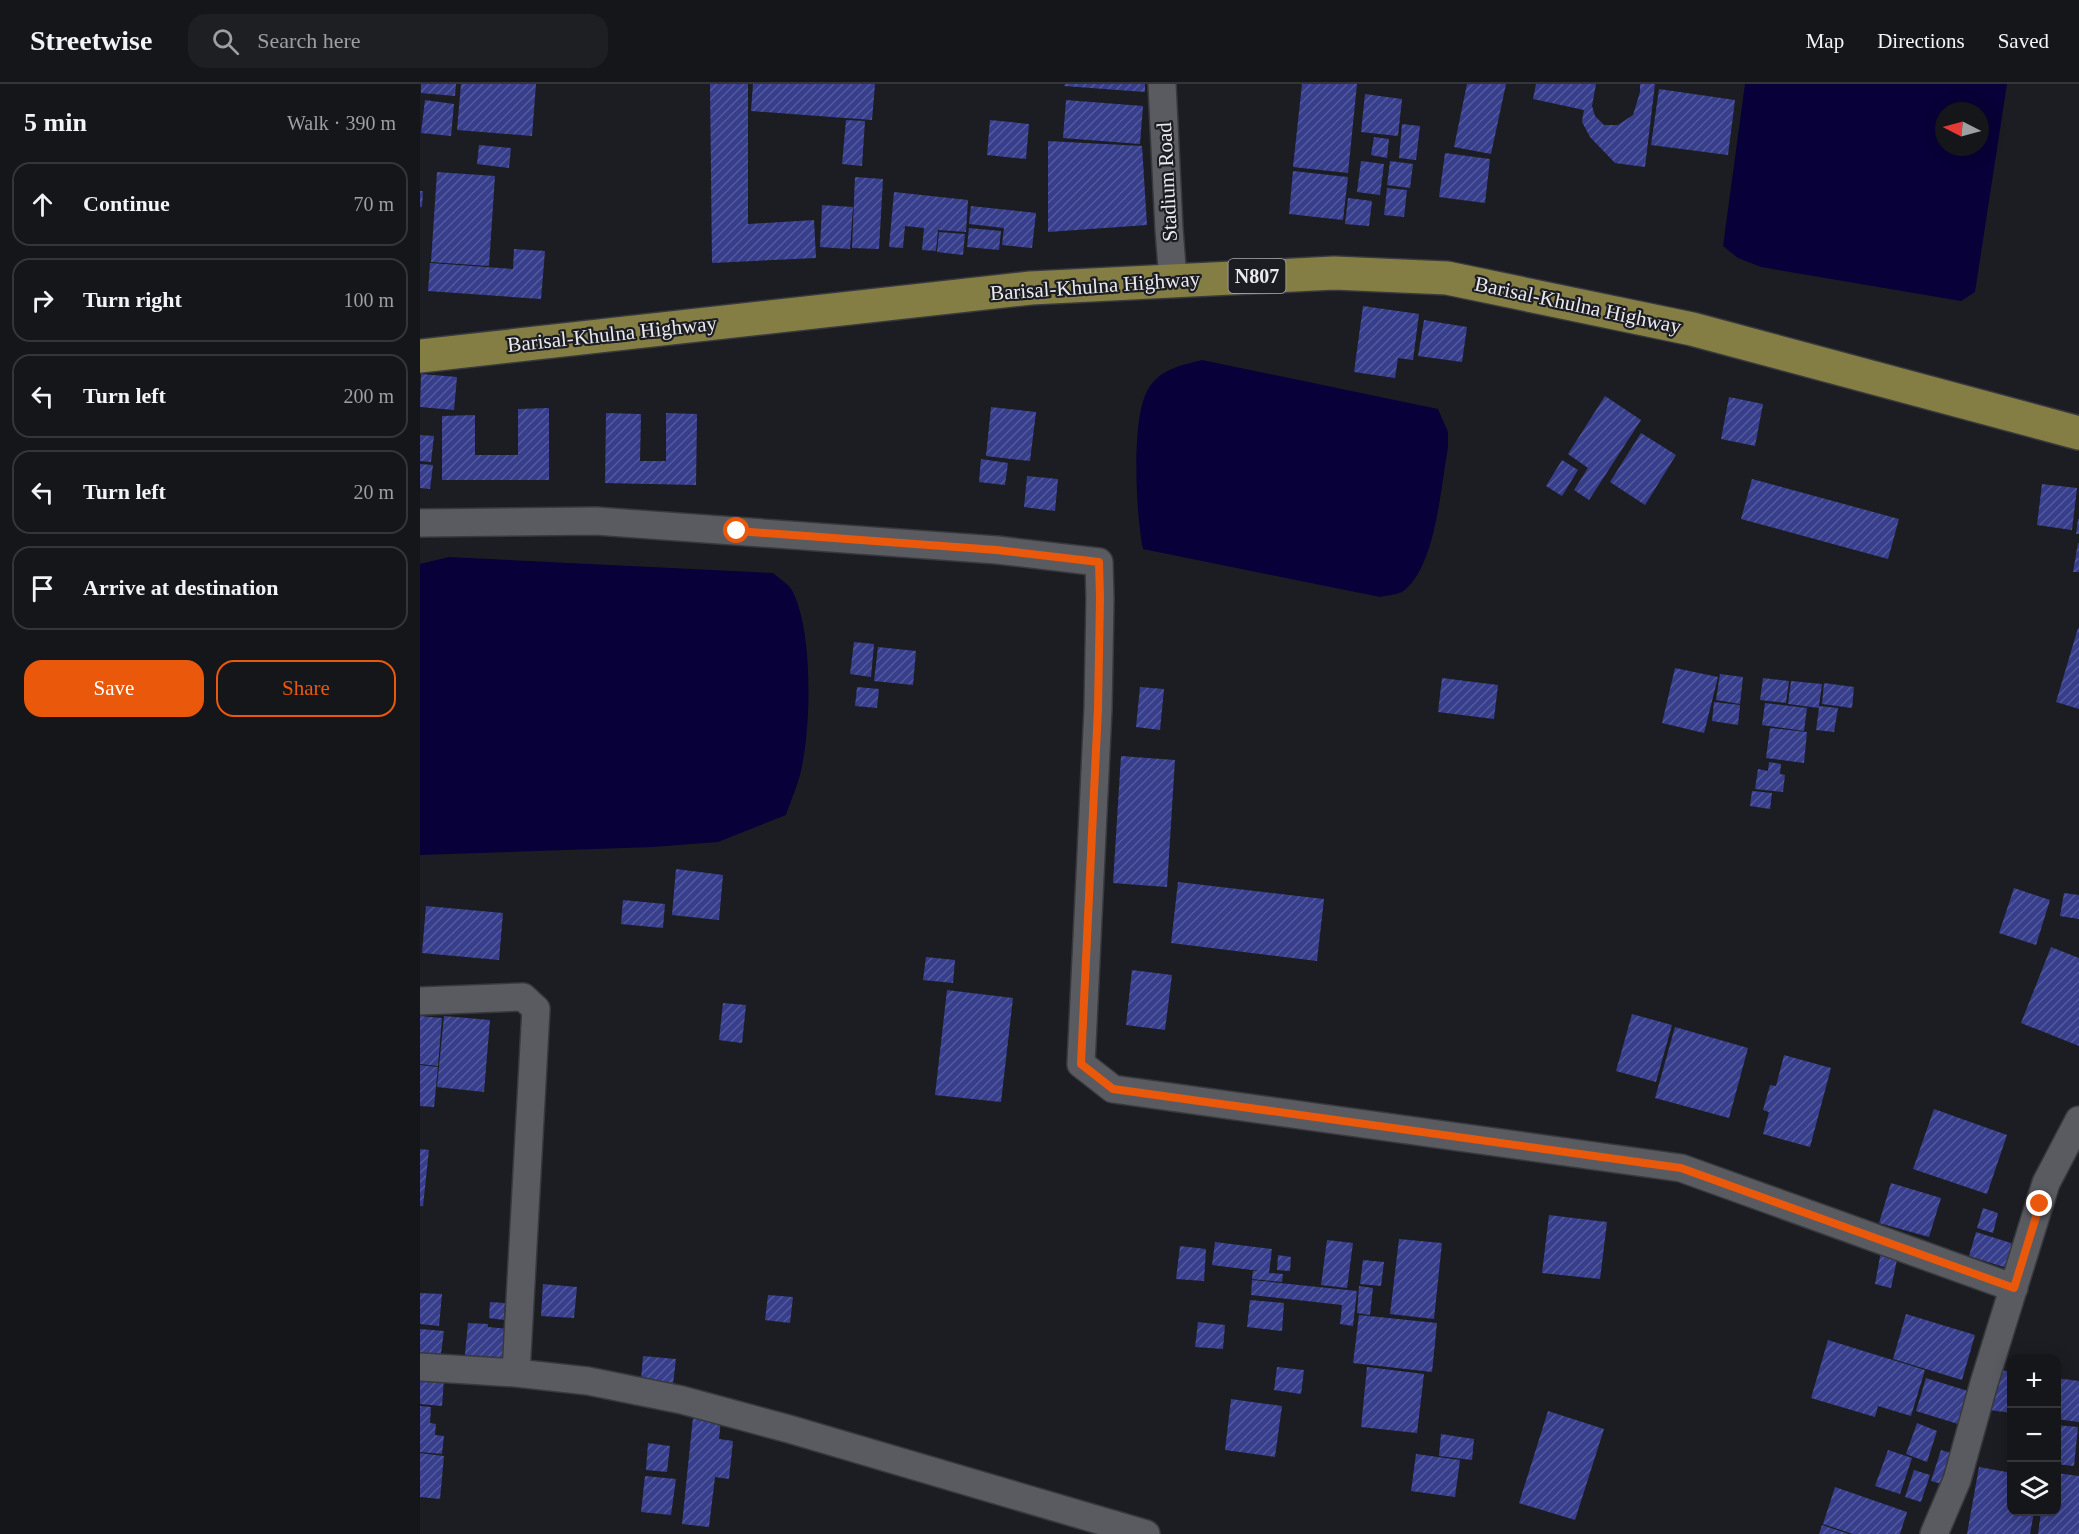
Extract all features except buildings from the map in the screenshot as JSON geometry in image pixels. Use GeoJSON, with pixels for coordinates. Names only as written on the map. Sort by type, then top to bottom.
{"type":"FeatureCollection","features":[{"type":"Feature","properties":{"kind":"highway","name":"Barisal-Khulna Highway"},"geometry":{"type":"LineString","coordinates":[[420,356],[1031,288],[1334,273],[1447,278],[1692,329],[2079,433]]}},
{"type":"Feature","properties":{"kind":"street","name":"Stadium Road"},"geometry":{"type":"LineString","coordinates":[[1162,84],[1173,280]]}},
{"type":"Feature","properties":{"kind":"street"},"geometry":{"type":"LineString","coordinates":[[420,523],[596,521],[997,550],[1099,562],[1098,708],[1081,1064],[1113,1089],[1681,1168],[2014,1288]]}},
{"type":"Feature","properties":{"kind":"street"},"geometry":{"type":"LineString","coordinates":[[420,1001],[523,997],[536,1009],[516,1373]]}},
{"type":"Feature","properties":{"kind":"street"},"geometry":{"type":"LineString","coordinates":[[1934,1534],[1957,1480],[2046,1183],[2079,1120]]}},
{"type":"Feature","properties":{"kind":"street"},"geometry":{"type":"LineString","coordinates":[[420,1367],[516,1373],[588,1381],[682,1400],[789,1429],[1146,1534]]}},
{"type":"Feature","properties":{"kind":"shaded area"},"geometry":{"type":"Polygon","coordinates":[[[1745,84],[2007,84],[1975,292],[1961,301],[1761,267],[1738,258],[1723,246],[1745,84]]]}},
{"type":"Feature","properties":{"kind":"shaded area"},"geometry":{"type":"Polygon","coordinates":[[[1202,360],[1438,409],[1448,432],[1440,502],[1424,561],[1416,577],[1406,589],[1397,594],[1380,597],[1143,549],[1138,513],[1136,465],[1139,418],[1144,399],[1150,386],[1161,375],[1174,368],[1202,360]]]}},
{"type":"Feature","properties":{"kind":"shaded area"},"geometry":{"type":"Polygon","coordinates":[[[449,557],[773,573],[792,589],[804,630],[807,653],[808,702],[805,748],[799,779],[786,815],[718,842],[653,847],[420,855],[420,564],[449,557]]]}},
{"type":"Feature","properties":{"kind":"route"},"geometry":{"type":"LineString","coordinates":[[737,531],[997,550],[1099,562],[1098,708],[1081,1064],[1113,1089],[1681,1168],[2014,1288],[2040,1204]]}}]}
